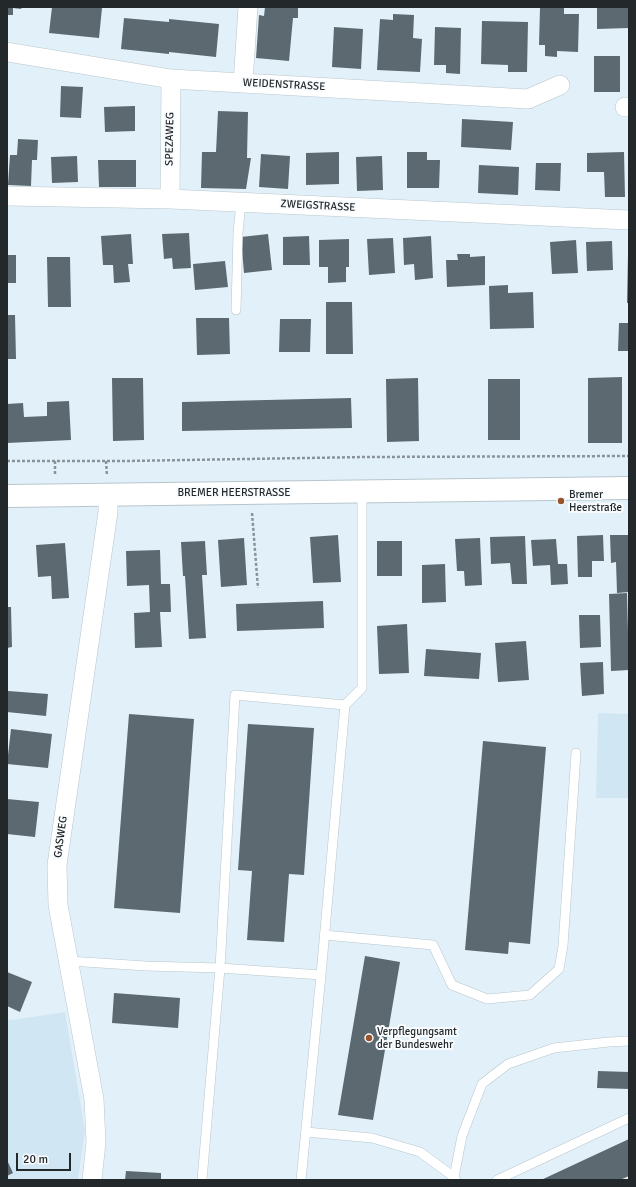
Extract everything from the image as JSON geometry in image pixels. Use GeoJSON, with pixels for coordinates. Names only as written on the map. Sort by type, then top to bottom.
{"type":"FeatureCollection","features":[{"type":"Feature","properties":{"kind":"street"},"geometry":{"type":"LineString","coordinates":[[243,83],[248,7]]}},
{"type":"Feature","properties":{"kind":"street","name":"WEIDENSTRASSE"},"geometry":{"type":"LineString","coordinates":[[7,52],[171,79],[528,99],[560,85]]}},
{"type":"Feature","properties":{"kind":"street","name":"SPEZAWEG"},"geometry":{"type":"LineString","coordinates":[[170,199],[171,79]]}},
{"type":"Feature","properties":{"kind":"street","name":"ZWEIGSTRASSE"},"geometry":{"type":"LineString","coordinates":[[7,196],[170,199],[629,220]]}},
{"type":"Feature","properties":{"kind":"street","name":"BREMER HEERSTRASSE"},"geometry":{"type":"LineString","coordinates":[[7,496],[629,488]]}},
{"type":"Feature","properties":{"kind":"street","name":"GASWEG"},"geometry":{"type":"LineString","coordinates":[[92,1180],[96,1142],[94,1099],[58,906],[57,865],[108,512],[108,494]]}},
{"type":"Feature","properties":{"kind":"lane"},"geometry":{"type":"LineString","coordinates":[[236,310],[238,233],[241,202]]}},
{"type":"Feature","properties":{"kind":"lane"},"geometry":{"type":"LineString","coordinates":[[301,1180],[345,705],[362,688],[362,492]]}},
{"type":"Feature","properties":{"kind":"lane"},"geometry":{"type":"LineString","coordinates":[[202,1180],[220,968],[235,695],[345,705]]}},
{"type":"Feature","properties":{"kind":"lane"},"geometry":{"type":"LineString","coordinates":[[324,935],[433,945],[452,985],[487,999],[530,995],[559,968],[563,946],[576,753]]}},
{"type":"Feature","properties":{"kind":"lane"},"geometry":{"type":"LineString","coordinates":[[69,961],[146,966],[220,968],[321,975]]}},
{"type":"Feature","properties":{"kind":"lane"},"geometry":{"type":"LineString","coordinates":[[306,1132],[372,1138],[420,1152],[455,1179],[462,1136],[482,1084],[508,1064],[554,1048],[629,1041]]}},
{"type":"Feature","properties":{"kind":"lane"},"geometry":{"type":"LineString","coordinates":[[497,1180],[629,1118]]}},
{"type":"Feature","properties":{"kind":"path"},"geometry":{"type":"LineString","coordinates":[[7,461],[629,456]]}},
{"type":"Feature","properties":{"kind":"path"},"geometry":{"type":"LineString","coordinates":[[251,493],[258,588]]}},
{"type":"Feature","properties":{"kind":"shaded area"},"geometry":{"type":"Polygon","coordinates":[[[598,713],[629,714],[629,798],[596,798],[598,713]]]}},
{"type":"Feature","properties":{"kind":"shaded area"},"geometry":{"type":"Polygon","coordinates":[[[65,1012],[85,1130],[78,1180],[7,1180],[7,1019],[12,1020],[65,1012]]]}},
{"type":"Feature","properties":{"kind":"building"},"geometry":{"type":"Polygon","coordinates":[[[7,7],[22,7],[21,9],[13,8],[13,15],[7,15],[7,7]]]}},
{"type":"Feature","properties":{"kind":"building"},"geometry":{"type":"Polygon","coordinates":[[[52,7],[102,8],[99,38],[49,33],[52,7]]]}},
{"type":"Feature","properties":{"kind":"building"},"geometry":{"type":"Polygon","coordinates":[[[265,7],[298,7],[298,18],[293,18],[289,61],[256,58],[259,15],[264,16],[265,7]]]}},
{"type":"Feature","properties":{"kind":"building"},"geometry":{"type":"Polygon","coordinates":[[[597,7],[629,7],[629,28],[597,29],[597,7]]]}},
{"type":"Feature","properties":{"kind":"building"},"geometry":{"type":"Polygon","coordinates":[[[540,8],[564,8],[564,14],[579,14],[578,52],[557,51],[557,57],[545,56],[545,45],[539,45],[540,8]]]}},
{"type":"Feature","properties":{"kind":"building"},"geometry":{"type":"Polygon","coordinates":[[[393,14],[414,15],[413,38],[422,39],[420,72],[377,70],[380,19],[393,20],[393,14]]]}},
{"type":"Feature","properties":{"kind":"building"},"geometry":{"type":"Polygon","coordinates":[[[124,18],[169,22],[169,19],[219,24],[216,57],[121,49],[124,18]]]}},
{"type":"Feature","properties":{"kind":"building"},"geometry":{"type":"Polygon","coordinates":[[[482,21],[528,22],[527,72],[508,72],[508,65],[481,64],[482,21]]]}},
{"type":"Feature","properties":{"kind":"building"},"geometry":{"type":"Polygon","coordinates":[[[334,27],[363,29],[361,69],[332,67],[334,27]]]}},
{"type":"Feature","properties":{"kind":"building"},"geometry":{"type":"Polygon","coordinates":[[[435,27],[461,28],[460,74],[446,73],[446,65],[434,65],[435,27]]]}},
{"type":"Feature","properties":{"kind":"building"},"geometry":{"type":"Polygon","coordinates":[[[594,56],[620,56],[620,92],[594,92],[594,56]]]}},
{"type":"Feature","properties":{"kind":"building"},"geometry":{"type":"Polygon","coordinates":[[[61,86],[83,87],[81,118],[60,117],[61,86]]]}},
{"type":"Feature","properties":{"kind":"building"},"geometry":{"type":"Polygon","coordinates":[[[135,106],[135,131],[105,132],[104,107],[135,106]]]}},
{"type":"Feature","properties":{"kind":"building"},"geometry":{"type":"Polygon","coordinates":[[[218,111],[248,112],[247,158],[251,158],[246,189],[201,188],[202,152],[216,152],[218,111]]]}},
{"type":"Feature","properties":{"kind":"building"},"geometry":{"type":"Polygon","coordinates":[[[462,119],[513,122],[511,150],[461,147],[462,119]]]}},
{"type":"Feature","properties":{"kind":"building"},"geometry":{"type":"Polygon","coordinates":[[[18,139],[38,140],[37,160],[32,160],[31,186],[8,185],[10,155],[17,155],[18,139]]]}},
{"type":"Feature","properties":{"kind":"building"},"geometry":{"type":"Polygon","coordinates":[[[339,152],[339,184],[306,185],[306,153],[339,152]]]}},
{"type":"Feature","properties":{"kind":"building"},"geometry":{"type":"Polygon","coordinates":[[[407,152],[427,152],[427,160],[440,160],[439,188],[407,188],[407,152]]]}},
{"type":"Feature","properties":{"kind":"building"},"geometry":{"type":"Polygon","coordinates":[[[624,152],[625,197],[605,197],[604,172],[587,172],[587,153],[624,152]]]}},
{"type":"Feature","properties":{"kind":"building"},"geometry":{"type":"Polygon","coordinates":[[[261,154],[290,156],[288,189],[259,187],[261,154]]]}},
{"type":"Feature","properties":{"kind":"building"},"geometry":{"type":"Polygon","coordinates":[[[77,156],[78,182],[52,183],[51,157],[77,156]]]}},
{"type":"Feature","properties":{"kind":"building"},"geometry":{"type":"Polygon","coordinates":[[[382,156],[383,190],[357,191],[356,157],[382,156]]]}},
{"type":"Feature","properties":{"kind":"building"},"geometry":{"type":"Polygon","coordinates":[[[98,160],[136,160],[136,187],[99,187],[98,160]]]}},
{"type":"Feature","properties":{"kind":"building"},"geometry":{"type":"Polygon","coordinates":[[[536,163],[561,163],[560,191],[535,190],[536,163]]]}},
{"type":"Feature","properties":{"kind":"building"},"geometry":{"type":"Polygon","coordinates":[[[479,165],[519,167],[518,195],[478,193],[479,165]]]}},
{"type":"Feature","properties":{"kind":"building"},"geometry":{"type":"Polygon","coordinates":[[[189,233],[191,268],[173,269],[172,258],[164,259],[162,234],[189,233]]]}},
{"type":"Feature","properties":{"kind":"building"},"geometry":{"type":"Polygon","coordinates":[[[131,234],[133,264],[128,264],[130,282],[114,283],[113,265],[103,265],[101,236],[131,234]]]}},
{"type":"Feature","properties":{"kind":"building"},"geometry":{"type":"Polygon","coordinates":[[[268,234],[272,270],[244,273],[241,237],[268,234]]]}},
{"type":"Feature","properties":{"kind":"building"},"geometry":{"type":"Polygon","coordinates":[[[309,236],[310,265],[283,265],[283,237],[309,236]]]}},
{"type":"Feature","properties":{"kind":"building"},"geometry":{"type":"Polygon","coordinates":[[[431,236],[433,278],[415,280],[414,264],[404,265],[403,238],[431,236]]]}},
{"type":"Feature","properties":{"kind":"building"},"geometry":{"type":"Polygon","coordinates":[[[393,238],[395,273],[369,275],[367,239],[393,238]]]}},
{"type":"Feature","properties":{"kind":"building"},"geometry":{"type":"Polygon","coordinates":[[[349,239],[349,267],[346,267],[346,282],[328,283],[328,267],[319,267],[319,240],[349,239]]]}},
{"type":"Feature","properties":{"kind":"building"},"geometry":{"type":"Polygon","coordinates":[[[576,240],[578,273],[552,274],[550,242],[576,240]]]}},
{"type":"Feature","properties":{"kind":"building"},"geometry":{"type":"Polygon","coordinates":[[[612,241],[613,270],[587,271],[586,242],[612,241]]]}},
{"type":"Feature","properties":{"kind":"building"},"geometry":{"type":"Polygon","coordinates":[[[457,254],[470,254],[470,257],[485,256],[485,285],[447,287],[446,260],[458,260],[457,254]]]}},
{"type":"Feature","properties":{"kind":"building"},"geometry":{"type":"Polygon","coordinates":[[[7,255],[16,255],[16,283],[7,283],[7,255]]]}},
{"type":"Feature","properties":{"kind":"building"},"geometry":{"type":"Polygon","coordinates":[[[628,255],[629,303],[627,303],[628,255]]]}},
{"type":"Feature","properties":{"kind":"building"},"geometry":{"type":"Polygon","coordinates":[[[47,257],[70,257],[71,307],[48,307],[47,257]]]}},
{"type":"Feature","properties":{"kind":"building"},"geometry":{"type":"Polygon","coordinates":[[[225,261],[228,287],[195,290],[193,264],[225,261]]]}},
{"type":"Feature","properties":{"kind":"building"},"geometry":{"type":"Polygon","coordinates":[[[508,285],[508,293],[533,292],[534,328],[490,329],[489,286],[508,285]]]}},
{"type":"Feature","properties":{"kind":"building"},"geometry":{"type":"Polygon","coordinates":[[[326,302],[352,302],[353,354],[326,354],[326,302]]]}},
{"type":"Feature","properties":{"kind":"building"},"geometry":{"type":"Polygon","coordinates":[[[7,315],[15,315],[16,359],[7,359],[7,315]]]}},
{"type":"Feature","properties":{"kind":"building"},"geometry":{"type":"Polygon","coordinates":[[[196,318],[229,318],[230,354],[197,355],[196,318]]]}},
{"type":"Feature","properties":{"kind":"building"},"geometry":{"type":"Polygon","coordinates":[[[280,319],[311,319],[310,352],[279,352],[280,319]]]}},
{"type":"Feature","properties":{"kind":"building"},"geometry":{"type":"Polygon","coordinates":[[[619,323],[629,323],[629,351],[618,351],[619,323]]]}},
{"type":"Feature","properties":{"kind":"building"},"geometry":{"type":"Polygon","coordinates":[[[622,377],[622,443],[588,443],[588,378],[622,377]]]}},
{"type":"Feature","properties":{"kind":"building"},"geometry":{"type":"Polygon","coordinates":[[[112,378],[143,378],[144,440],[113,441],[112,378]]]}},
{"type":"Feature","properties":{"kind":"building"},"geometry":{"type":"Polygon","coordinates":[[[418,378],[419,441],[387,442],[386,379],[418,378]]]}},
{"type":"Feature","properties":{"kind":"building"},"geometry":{"type":"Polygon","coordinates":[[[488,379],[520,379],[520,440],[488,440],[488,379]]]}},
{"type":"Feature","properties":{"kind":"building"},"geometry":{"type":"Polygon","coordinates":[[[351,398],[352,428],[182,431],[182,402],[351,398]]]}},
{"type":"Feature","properties":{"kind":"building"},"geometry":{"type":"Polygon","coordinates":[[[69,401],[71,440],[7,443],[7,404],[23,403],[24,417],[47,416],[47,402],[69,401]]]}},
{"type":"Feature","properties":{"kind":"building"},"geometry":{"type":"Polygon","coordinates":[[[338,535],[341,582],[313,583],[310,537],[338,535]]]}},
{"type":"Feature","properties":{"kind":"building"},"geometry":{"type":"Polygon","coordinates":[[[603,535],[604,561],[592,561],[592,577],[578,577],[577,536],[603,535]]]}},
{"type":"Feature","properties":{"kind":"building"},"geometry":{"type":"Polygon","coordinates":[[[610,535],[629,535],[629,592],[617,593],[616,562],[611,563],[610,535]]]}},
{"type":"Feature","properties":{"kind":"building"},"geometry":{"type":"Polygon","coordinates":[[[525,536],[527,584],[512,584],[510,563],[491,564],[490,537],[525,536]]]}},
{"type":"Feature","properties":{"kind":"building"},"geometry":{"type":"Polygon","coordinates":[[[244,538],[247,585],[221,587],[218,540],[244,538]]]}},
{"type":"Feature","properties":{"kind":"building"},"geometry":{"type":"Polygon","coordinates":[[[480,538],[482,585],[465,586],[464,571],[457,571],[455,539],[480,538]]]}},
{"type":"Feature","properties":{"kind":"building"},"geometry":{"type":"Polygon","coordinates":[[[556,539],[558,564],[567,564],[568,584],[551,585],[550,565],[533,566],[531,540],[556,539]]]}},
{"type":"Feature","properties":{"kind":"building"},"geometry":{"type":"Polygon","coordinates":[[[205,541],[207,575],[202,575],[206,638],[189,639],[181,542],[205,541]]]}},
{"type":"Feature","properties":{"kind":"building"},"geometry":{"type":"Polygon","coordinates":[[[377,541],[402,541],[402,576],[377,576],[377,541]]]}},
{"type":"Feature","properties":{"kind":"building"},"geometry":{"type":"Polygon","coordinates":[[[65,543],[69,598],[52,599],[51,576],[38,577],[36,545],[65,543]]]}},
{"type":"Feature","properties":{"kind":"building"},"geometry":{"type":"Polygon","coordinates":[[[160,550],[161,584],[170,584],[171,612],[160,612],[162,647],[135,648],[134,613],[150,612],[149,585],[127,586],[126,551],[160,550]]]}},
{"type":"Feature","properties":{"kind":"building"},"geometry":{"type":"Polygon","coordinates":[[[445,564],[446,602],[422,603],[422,565],[445,564]]]}},
{"type":"Feature","properties":{"kind":"building"},"geometry":{"type":"Polygon","coordinates":[[[627,593],[629,670],[611,671],[609,594],[627,593]]]}},
{"type":"Feature","properties":{"kind":"building"},"geometry":{"type":"Polygon","coordinates":[[[323,601],[324,628],[237,631],[236,604],[323,601]]]}},
{"type":"Feature","properties":{"kind":"building"},"geometry":{"type":"Polygon","coordinates":[[[7,607],[11,607],[12,647],[7,648],[7,607]]]}},
{"type":"Feature","properties":{"kind":"building"},"geometry":{"type":"Polygon","coordinates":[[[579,615],[600,615],[601,647],[580,648],[579,615]]]}},
{"type":"Feature","properties":{"kind":"building"},"geometry":{"type":"Polygon","coordinates":[[[407,624],[409,673],[379,674],[377,626],[407,624]]]}},
{"type":"Feature","properties":{"kind":"building"},"geometry":{"type":"Polygon","coordinates":[[[526,641],[529,680],[498,682],[495,643],[526,641]]]}},
{"type":"Feature","properties":{"kind":"building"},"geometry":{"type":"Polygon","coordinates":[[[426,649],[481,653],[479,679],[424,676],[426,649]]]}},
{"type":"Feature","properties":{"kind":"building"},"geometry":{"type":"Polygon","coordinates":[[[603,662],[604,694],[582,696],[580,663],[603,662]]]}},
{"type":"Feature","properties":{"kind":"building"},"geometry":{"type":"Polygon","coordinates":[[[8,691],[48,694],[46,716],[7,712],[8,691]]]}},
{"type":"Feature","properties":{"kind":"building"},"geometry":{"type":"Polygon","coordinates":[[[129,714],[194,719],[180,913],[114,908],[129,714]]]}},
{"type":"Feature","properties":{"kind":"building"},"geometry":{"type":"Polygon","coordinates":[[[248,724],[314,728],[304,875],[289,874],[284,942],[247,940],[252,871],[238,870],[248,724]]]}},
{"type":"Feature","properties":{"kind":"building"},"geometry":{"type":"Polygon","coordinates":[[[11,729],[52,734],[48,768],[7,764],[11,729]]]}},
{"type":"Feature","properties":{"kind":"building"},"geometry":{"type":"Polygon","coordinates":[[[483,741],[546,747],[530,944],[509,942],[508,954],[465,950],[483,741]]]}},
{"type":"Feature","properties":{"kind":"building"},"geometry":{"type":"Polygon","coordinates":[[[7,799],[39,802],[35,837],[7,834],[7,799]]]}},
{"type":"Feature","properties":{"kind":"building","name":"Verpflegungsamt der Bundeswehr"},"geometry":{"type":"Polygon","coordinates":[[[365,956],[400,962],[373,1120],[338,1115],[365,956]]]}},
{"type":"Feature","properties":{"kind":"building"},"geometry":{"type":"Polygon","coordinates":[[[7,972],[32,982],[20,1012],[7,1006],[7,972]]]}},
{"type":"Feature","properties":{"kind":"building"},"geometry":{"type":"Polygon","coordinates":[[[114,993],[180,998],[178,1028],[112,1023],[114,993]]]}},
{"type":"Feature","properties":{"kind":"building"},"geometry":{"type":"Polygon","coordinates":[[[598,1071],[629,1072],[629,1089],[597,1088],[598,1071]]]}},
{"type":"Feature","properties":{"kind":"building"},"geometry":{"type":"Polygon","coordinates":[[[629,1139],[629,1176],[620,1180],[541,1180],[629,1139]]]}},
{"type":"Feature","properties":{"kind":"building"},"geometry":{"type":"Polygon","coordinates":[[[7,1160],[13,1173],[7,1176],[7,1160]]]}},
{"type":"Feature","properties":{"kind":"building"},"geometry":{"type":"Polygon","coordinates":[[[126,1171],[161,1173],[161,1180],[125,1180],[126,1171]]]}},
{"type":"Feature","properties":{"kind":"place","name":"Bremer Heerstraße"},"geometry":{"type":"Point","coordinates":[561,501]}},
{"type":"Feature","properties":{"kind":"place","name":"Verpflegungsamt der Bundeswehr"},"geometry":{"type":"Point","coordinates":[369,1038]}}]}
